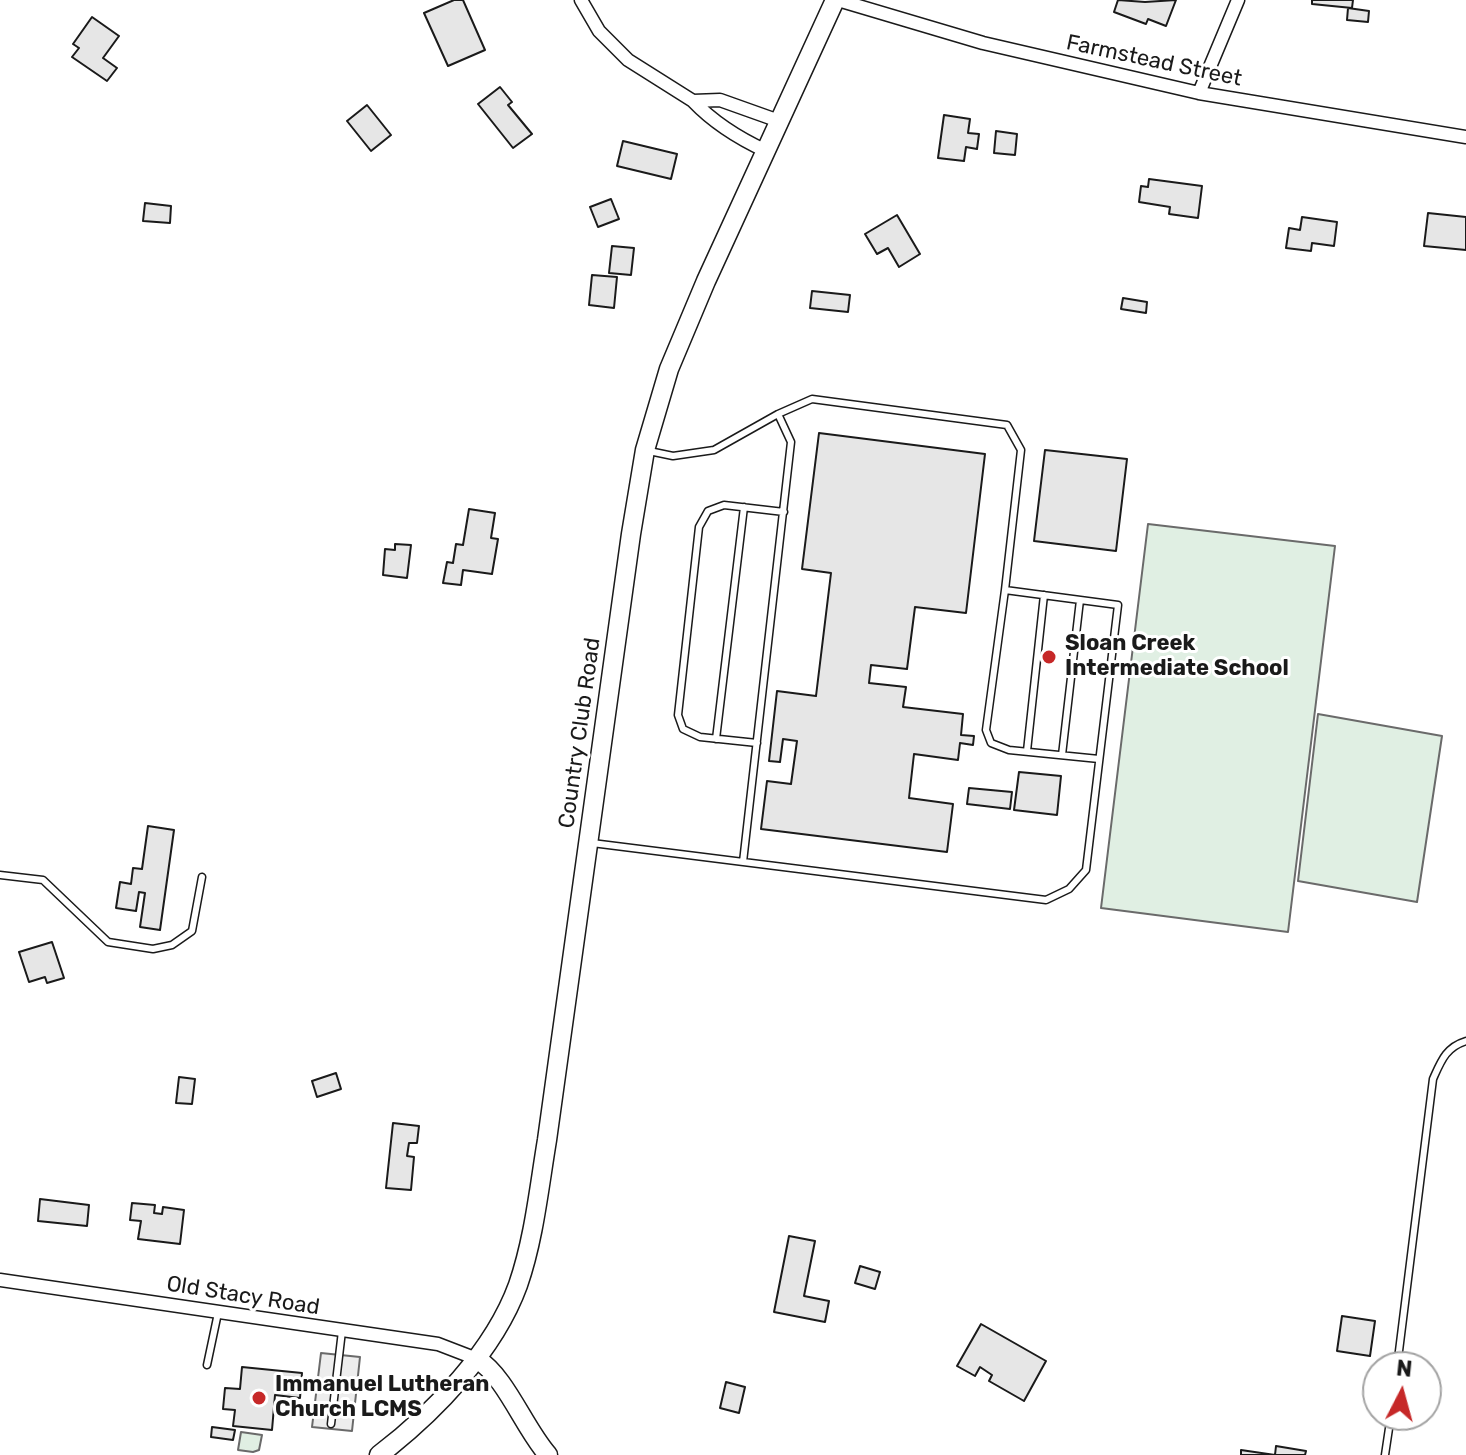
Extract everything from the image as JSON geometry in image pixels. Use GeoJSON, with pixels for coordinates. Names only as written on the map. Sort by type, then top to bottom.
{"type":"FeatureCollection","features":[{"type":"Feature","properties":{"kind":"main road","name":"Country Club Road"},"geometry":{"type":"LineString","coordinates":[[379,1455],[396,1442],[477,1359],[507,1312],[519,1284],[535,1219],[645,450],[669,369],[706,281],[836,0]]}},
{"type":"Feature","properties":{"kind":"main road"},"geometry":{"type":"LineString","coordinates":[[477,1359],[497,1376],[525,1424],[548,1455]]}},
{"type":"Feature","properties":{"kind":"street"},"geometry":{"type":"LineString","coordinates":[[581,0],[599,31],[628,60],[693,101],[706,115],[738,138],[766,151]]}},
{"type":"Feature","properties":{"kind":"street","name":"Farmstead Street"},"geometry":{"type":"LineString","coordinates":[[836,0],[1019,52],[1199,93],[1466,137]]}},
{"type":"Feature","properties":{"kind":"street"},"geometry":{"type":"LineString","coordinates":[[1199,93],[1238,0]]}},
{"type":"Feature","properties":{"kind":"street"},"geometry":{"type":"LineString","coordinates":[[693,101],[720,100],[779,121]]}},
{"type":"Feature","properties":{"kind":"street","name":"Old Stacy Road"},"geometry":{"type":"LineString","coordinates":[[0,1280],[438,1344],[477,1359]]}},
{"type":"Feature","properties":{"kind":"lane"},"geometry":{"type":"LineString","coordinates":[[645,450],[673,456],[714,450],[812,399],[1007,425],[1021,450],[986,730],[991,743],[1009,750],[1099,759]]}},
{"type":"Feature","properties":{"kind":"lane"},"geometry":{"type":"LineString","coordinates":[[743,862],[791,442],[778,414]]}},
{"type":"Feature","properties":{"kind":"lane"},"geometry":{"type":"LineString","coordinates":[[757,743],[700,737],[683,729],[678,715],[699,527],[708,511],[724,505],[784,512]]}},
{"type":"Feature","properties":{"kind":"lane"},"geometry":{"type":"LineString","coordinates":[[716,739],[744,507]]}},
{"type":"Feature","properties":{"kind":"lane"},"geometry":{"type":"LineString","coordinates":[[589,843],[1046,900],[1069,889],[1086,870],[1118,605],[1005,590]]}},
{"type":"Feature","properties":{"kind":"lane"},"geometry":{"type":"LineString","coordinates":[[1027,751],[1044,595]]}},
{"type":"Feature","properties":{"kind":"lane"},"geometry":{"type":"LineString","coordinates":[[1062,755],[1080,600]]}},
{"type":"Feature","properties":{"kind":"lane"},"geometry":{"type":"LineString","coordinates":[[0,875],[43,880],[108,942],[153,949],[172,945],[192,931],[202,877]]}},
{"type":"Feature","properties":{"kind":"lane"},"geometry":{"type":"LineString","coordinates":[[1399,1351],[1433,1079],[1444,1054],[1456,1044],[1466,1041]]}},
{"type":"Feature","properties":{"kind":"lane"},"geometry":{"type":"LineString","coordinates":[[207,1365],[218,1313]]}},
{"type":"Feature","properties":{"kind":"lane"},"geometry":{"type":"LineString","coordinates":[[331,1424],[342,1331]]}},
{"type":"Feature","properties":{"kind":"lane"},"geometry":{"type":"LineString","coordinates":[[1385,1455],[1389,1431]]}},
{"type":"Feature","properties":{"kind":"green space"},"geometry":{"type":"Polygon","coordinates":[[[1148,524],[1335,546],[1288,932],[1101,908],[1148,524]]]}},
{"type":"Feature","properties":{"kind":"green space"},"geometry":{"type":"Polygon","coordinates":[[[1318,714],[1442,736],[1417,902],[1298,881],[1318,714]]]}},
{"type":"Feature","properties":{"kind":"green space"},"geometry":{"type":"Polygon","coordinates":[[[241,1432],[262,1435],[259,1450],[238,1450],[241,1432]]]}},
{"type":"Feature","properties":{"kind":"shaded area"},"geometry":{"type":"Polygon","coordinates":[[[321,1353],[360,1357],[352,1431],[312,1427],[321,1353]]]}},
{"type":"Feature","properties":{"kind":"building"},"geometry":{"type":"Polygon","coordinates":[[[454,0],[463,0],[485,50],[448,66],[424,13],[454,0]]]}},
{"type":"Feature","properties":{"kind":"building"},"geometry":{"type":"Polygon","coordinates":[[[1118,0],[1176,0],[1166,26],[1148,19],[1146,24],[1114,12],[1118,0]]]}},
{"type":"Feature","properties":{"kind":"building"},"geometry":{"type":"Polygon","coordinates":[[[1312,0],[1353,0],[1352,8],[1312,4],[1312,0]]]}},
{"type":"Feature","properties":{"kind":"building"},"geometry":{"type":"Polygon","coordinates":[[[1348,8],[1369,11],[1368,22],[1347,20],[1348,8]]]}},
{"type":"Feature","properties":{"kind":"building"},"geometry":{"type":"Polygon","coordinates":[[[92,17],[119,36],[103,58],[117,68],[107,81],[72,57],[79,48],[73,44],[92,17]]]}},
{"type":"Feature","properties":{"kind":"building"},"geometry":{"type":"Polygon","coordinates":[[[500,87],[512,102],[508,105],[532,134],[513,148],[478,104],[500,87]]]}},
{"type":"Feature","properties":{"kind":"building"},"geometry":{"type":"Polygon","coordinates":[[[367,105],[391,135],[371,151],[347,121],[367,105]]]}},
{"type":"Feature","properties":{"kind":"building"},"geometry":{"type":"Polygon","coordinates":[[[944,115],[970,119],[968,133],[979,134],[977,149],[966,147],[964,161],[938,158],[944,115]]]}},
{"type":"Feature","properties":{"kind":"building"},"geometry":{"type":"Polygon","coordinates":[[[996,131],[1017,134],[1015,155],[994,153],[996,131]]]}},
{"type":"Feature","properties":{"kind":"building"},"geometry":{"type":"Polygon","coordinates":[[[623,141],[677,154],[671,179],[617,166],[623,141]]]}},
{"type":"Feature","properties":{"kind":"building"},"geometry":{"type":"Polygon","coordinates":[[[1149,179],[1202,186],[1198,218],[1169,214],[1170,207],[1139,202],[1141,186],[1148,187],[1149,179]]]}},
{"type":"Feature","properties":{"kind":"building"},"geometry":{"type":"Polygon","coordinates":[[[611,199],[619,219],[598,227],[590,207],[611,199]]]}},
{"type":"Feature","properties":{"kind":"building"},"geometry":{"type":"Polygon","coordinates":[[[145,203],[171,206],[170,223],[143,221],[145,203]]]}},
{"type":"Feature","properties":{"kind":"building"},"geometry":{"type":"Polygon","coordinates":[[[1428,213],[1466,217],[1466,250],[1424,246],[1428,213]]]}},
{"type":"Feature","properties":{"kind":"building"},"geometry":{"type":"Polygon","coordinates":[[[897,215],[920,254],[899,267],[888,248],[877,254],[865,234],[897,215]]]}},
{"type":"Feature","properties":{"kind":"building"},"geometry":{"type":"Polygon","coordinates":[[[1302,217],[1337,222],[1334,246],[1312,243],[1311,251],[1286,248],[1289,228],[1300,230],[1302,217]]]}},
{"type":"Feature","properties":{"kind":"building"},"geometry":{"type":"Polygon","coordinates":[[[612,246],[634,248],[631,275],[609,273],[612,246]]]}},
{"type":"Feature","properties":{"kind":"building"},"geometry":{"type":"Polygon","coordinates":[[[592,275],[617,277],[614,308],[589,305],[592,275]]]}},
{"type":"Feature","properties":{"kind":"building"},"geometry":{"type":"Polygon","coordinates":[[[812,291],[850,295],[848,312],[810,308],[812,291]]]}},
{"type":"Feature","properties":{"kind":"building"},"geometry":{"type":"Polygon","coordinates":[[[1123,298],[1147,302],[1146,313],[1121,309],[1123,298]]]}},
{"type":"Feature","properties":{"kind":"building"},"geometry":{"type":"Polygon","coordinates":[[[819,433],[985,454],[966,613],[915,607],[907,669],[871,665],[869,683],[906,687],[903,707],[963,714],[961,735],[974,736],[973,745],[960,743],[958,760],[914,754],[909,798],[953,804],[947,852],[761,829],[767,781],[791,784],[797,741],[783,739],[780,762],[769,761],[777,691],[816,696],[831,573],[802,569],[819,433]]]}},
{"type":"Feature","properties":{"kind":"building"},"geometry":{"type":"Polygon","coordinates":[[[1045,450],[1127,459],[1116,551],[1034,541],[1045,450]]]}},
{"type":"Feature","properties":{"kind":"building"},"geometry":{"type":"Polygon","coordinates":[[[469,509],[495,513],[491,538],[498,539],[492,574],[463,570],[461,585],[443,583],[447,562],[453,563],[456,544],[463,545],[469,509]]]}},
{"type":"Feature","properties":{"kind":"building"},"geometry":{"type":"Polygon","coordinates":[[[395,544],[411,545],[407,578],[383,575],[385,549],[395,550],[395,544]]]}},
{"type":"Feature","properties":{"kind":"building"},"geometry":{"type":"Polygon","coordinates":[[[1019,772],[1061,776],[1057,815],[1014,810],[1019,772]]]}},
{"type":"Feature","properties":{"kind":"building"},"geometry":{"type":"Polygon","coordinates":[[[969,788],[1012,792],[1010,809],[967,804],[969,788]]]}},
{"type":"Feature","properties":{"kind":"building"},"geometry":{"type":"Polygon","coordinates":[[[148,826],[174,830],[160,930],[140,927],[145,893],[139,892],[136,911],[116,908],[120,882],[131,884],[133,868],[142,869],[148,826]]]}},
{"type":"Feature","properties":{"kind":"building"},"geometry":{"type":"Polygon","coordinates":[[[52,942],[64,978],[47,983],[45,977],[29,982],[19,952],[52,942]]]}},
{"type":"Feature","properties":{"kind":"building"},"geometry":{"type":"Polygon","coordinates":[[[336,1073],[341,1089],[317,1097],[312,1081],[336,1073]]]}},
{"type":"Feature","properties":{"kind":"building"},"geometry":{"type":"Polygon","coordinates":[[[179,1077],[195,1079],[192,1104],[176,1103],[179,1077]]]}},
{"type":"Feature","properties":{"kind":"building"},"geometry":{"type":"Polygon","coordinates":[[[393,1123],[419,1126],[417,1143],[409,1143],[407,1156],[414,1157],[411,1190],[386,1188],[393,1123]]]}},
{"type":"Feature","properties":{"kind":"building"},"geometry":{"type":"Polygon","coordinates":[[[40,1199],[89,1205],[87,1226],[38,1221],[40,1199]]]}},
{"type":"Feature","properties":{"kind":"building"},"geometry":{"type":"Polygon","coordinates":[[[132,1203],[155,1205],[154,1213],[162,1214],[163,1207],[184,1210],[180,1244],[138,1239],[141,1221],[130,1220],[132,1203]]]}},
{"type":"Feature","properties":{"kind":"building"},"geometry":{"type":"Polygon","coordinates":[[[789,1236],[815,1241],[804,1296],[829,1301],[825,1322],[774,1312],[789,1236]]]}},
{"type":"Feature","properties":{"kind":"building"},"geometry":{"type":"Polygon","coordinates":[[[860,1266],[880,1272],[875,1289],[855,1283],[860,1266]]]}},
{"type":"Feature","properties":{"kind":"building"},"geometry":{"type":"Polygon","coordinates":[[[1342,1316],[1375,1321],[1371,1351],[1362,1351],[1362,1355],[1337,1351],[1342,1316]]]}},
{"type":"Feature","properties":{"kind":"building"},"geometry":{"type":"Polygon","coordinates":[[[981,1324],[1046,1361],[1024,1401],[989,1381],[992,1375],[980,1367],[975,1376],[957,1366],[981,1324]]]}},
{"type":"Feature","properties":{"kind":"building"},"geometry":{"type":"Polygon","coordinates":[[[242,1367],[302,1373],[300,1398],[275,1395],[272,1430],[233,1426],[235,1410],[223,1409],[225,1388],[240,1389],[242,1367]]]}},
{"type":"Feature","properties":{"kind":"building"},"geometry":{"type":"Polygon","coordinates":[[[726,1382],[745,1387],[739,1413],[720,1408],[726,1382]]]}},
{"type":"Feature","properties":{"kind":"building"},"geometry":{"type":"Polygon","coordinates":[[[212,1427],[235,1430],[233,1440],[211,1437],[212,1427]]]}},
{"type":"Feature","properties":{"kind":"building"},"geometry":{"type":"Polygon","coordinates":[[[1276,1446],[1306,1451],[1305,1455],[1275,1455],[1276,1446]]]}},
{"type":"Feature","properties":{"kind":"building"},"geometry":{"type":"Polygon","coordinates":[[[1241,1450],[1275,1455],[1241,1455],[1241,1450]]]}},
{"type":"Feature","properties":{"kind":"place","name":"Sloan Creek Intermediate School"},"geometry":{"type":"Point","coordinates":[1049,657]}},
{"type":"Feature","properties":{"kind":"place","name":"Immanuel Lutheran Church LCMS"},"geometry":{"type":"Point","coordinates":[259,1398]}}]}
